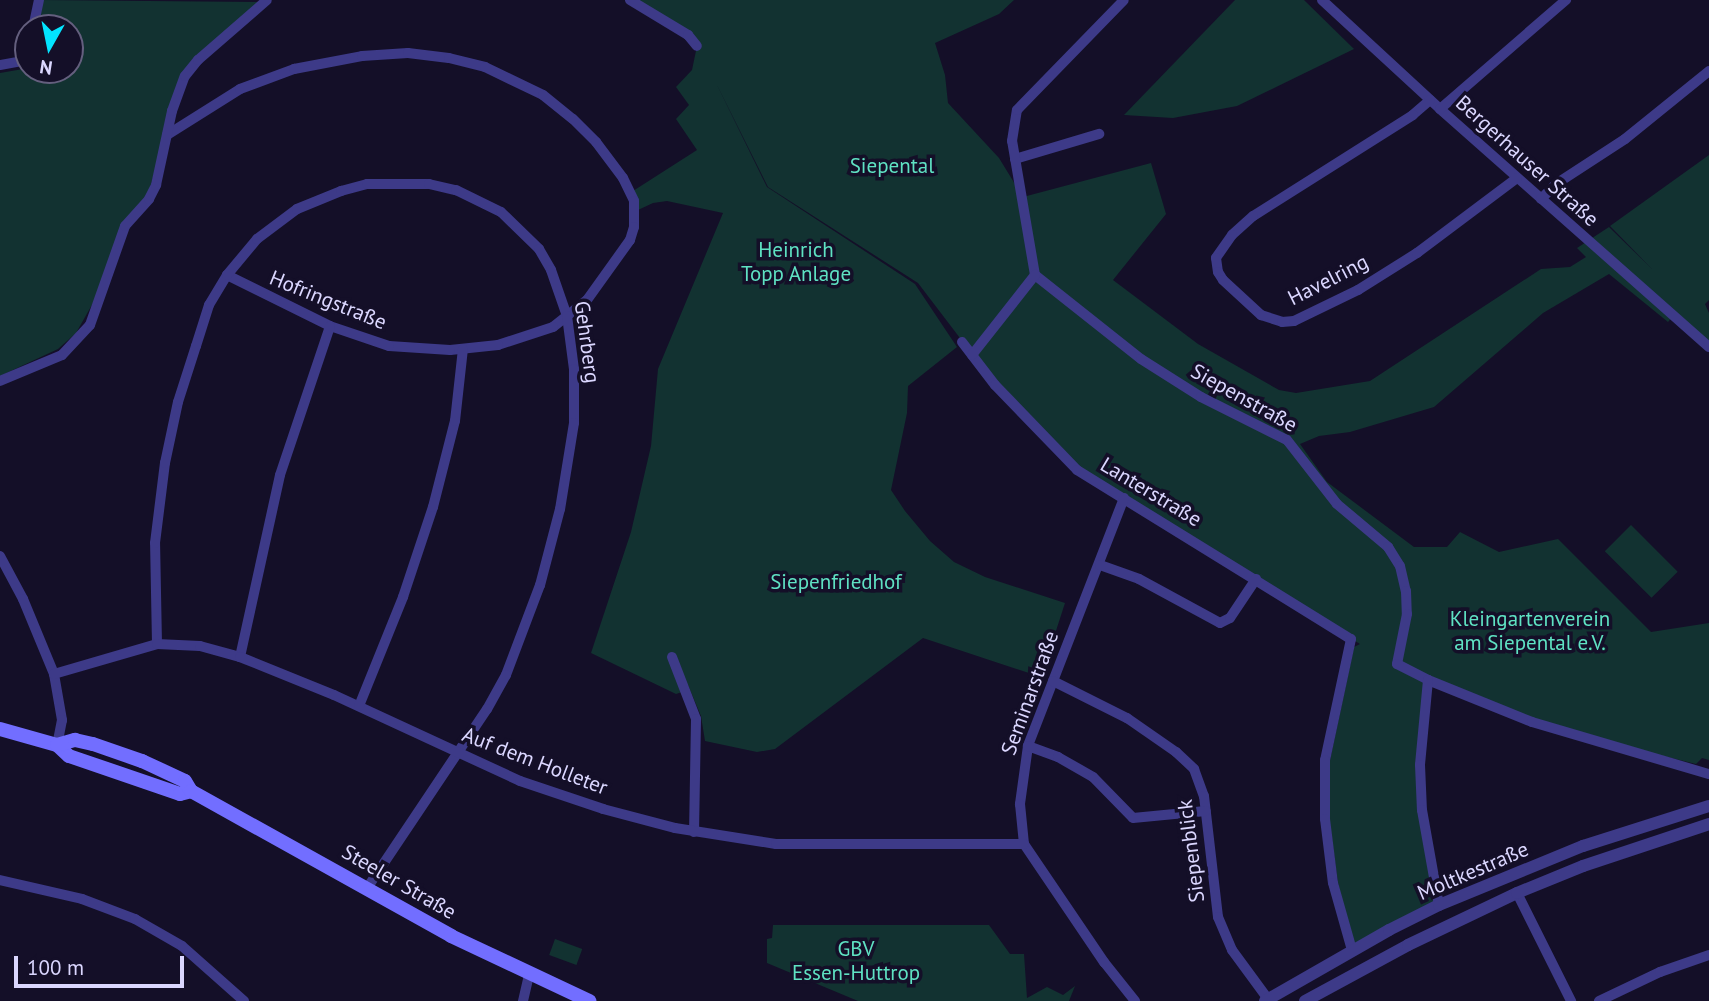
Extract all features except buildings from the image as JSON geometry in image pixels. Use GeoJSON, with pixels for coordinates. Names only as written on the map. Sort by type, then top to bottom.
{"type":"FeatureCollection","features":[{"type":"Feature","properties":{"kind":"main road","name":"Steeler Straße"},"geometry":{"type":"LineString","coordinates":[[0,729],[57,745],[75,740],[110,749],[186,781],[191,791],[367,888],[529,975],[589,1001]]}},
{"type":"Feature","properties":{"kind":"street"},"geometry":{"type":"LineString","coordinates":[[0,382],[62,355],[90,325],[125,226],[149,199],[156,185],[176,96],[185,76],[198,60],[267,0]]}},
{"type":"Feature","properties":{"kind":"street"},"geometry":{"type":"LineString","coordinates":[[630,0],[688,35],[697,46]]}},
{"type":"Feature","properties":{"kind":"street"},"geometry":{"type":"LineString","coordinates":[[972,355],[1035,275],[1015,159],[1012,130],[1017,110],[1023,100],[1124,0]]}},
{"type":"Feature","properties":{"kind":"street"},"geometry":{"type":"LineString","coordinates":[[1440,109],[1566,0]]}},
{"type":"Feature","properties":{"kind":"street","name":"Bergerhauser Straße"},"geometry":{"type":"LineString","coordinates":[[1325,1],[1430,100],[1709,347]]}},
{"type":"Feature","properties":{"kind":"street","name":"Hofringstraße"},"geometry":{"type":"LineString","coordinates":[[167,135],[240,89],[294,69],[328,61],[408,53],[461,61],[516,80],[543,95],[573,119],[623,178],[634,201],[635,227],[624,253],[587,300],[553,327],[516,340],[463,349],[389,346],[330,326],[227,275]]}},
{"type":"Feature","properties":{"kind":"street"},"geometry":{"type":"LineString","coordinates":[[1541,200],[1556,184],[1625,139],[1709,71]]}},
{"type":"Feature","properties":{"kind":"street","name":"Havelring"},"geometry":{"type":"LineString","coordinates":[[1430,100],[1413,115],[1253,216],[1232,235],[1216,258],[1218,272],[1223,280],[1261,315],[1282,323],[1294,321],[1358,290],[1417,253],[1517,178]]}},
{"type":"Feature","properties":{"kind":"street"},"geometry":{"type":"LineString","coordinates":[[1015,159],[1099,134]]}},
{"type":"Feature","properties":{"kind":"street","name":"Gehrberg"},"geometry":{"type":"LineString","coordinates":[[157,644],[155,543],[165,463],[178,402],[209,305],[227,275],[257,239],[277,222],[308,204],[367,184],[429,184],[481,200],[523,230],[551,270],[567,316],[573,369],[574,423],[550,548],[517,652],[487,709],[367,888]]}},
{"type":"Feature","properties":{"kind":"street","name":"Siepenstraße"},"geometry":{"type":"LineString","coordinates":[[1035,275],[1140,359],[1201,397],[1287,440],[1337,504],[1388,547],[1400,566],[1406,591],[1406,614],[1397,664],[1428,680]]}},
{"type":"Feature","properties":{"kind":"street"},"geometry":{"type":"LineString","coordinates":[[240,657],[280,475],[330,326]]}},
{"type":"Feature","properties":{"kind":"street","name":"Lanterstraße"},"geometry":{"type":"LineString","coordinates":[[962,342],[995,385],[1063,458],[1351,639],[1325,760],[1325,819],[1333,883],[1352,950]]}},
{"type":"Feature","properties":{"kind":"street"},"geometry":{"type":"LineString","coordinates":[[359,706],[426,533],[455,421],[463,349]]}},
{"type":"Feature","properties":{"kind":"street","name":"Seminarstraße"},"geometry":{"type":"LineString","coordinates":[[1124,498],[1028,746],[1020,804],[1024,844],[1097,953],[1135,1001]]}},
{"type":"Feature","properties":{"kind":"street"},"geometry":{"type":"LineString","coordinates":[[0,556],[23,599],[54,674],[62,720],[57,745]]}},
{"type":"Feature","properties":{"kind":"street"},"geometry":{"type":"LineString","coordinates":[[1100,565],[1139,579],[1220,623],[1230,618],[1256,579]]}},
{"type":"Feature","properties":{"kind":"street","name":"Auf dem Holleter"},"geometry":{"type":"LineString","coordinates":[[54,674],[157,644],[200,646],[240,657],[359,706],[457,752],[562,796],[675,828],[776,844],[1024,844]]}},
{"type":"Feature","properties":{"kind":"street"},"geometry":{"type":"LineString","coordinates":[[672,657],[696,719],[694,832]]}},
{"type":"Feature","properties":{"kind":"street"},"geometry":{"type":"LineString","coordinates":[[1439,905],[1428,852],[1420,765],[1428,680],[1532,722],[1709,774]]}},
{"type":"Feature","properties":{"kind":"street","name":"Siepenblick"},"geometry":{"type":"LineString","coordinates":[[1053,681],[1127,718],[1176,752],[1200,780],[1218,917],[1232,950],[1267,1000]]}},
{"type":"Feature","properties":{"kind":"street"},"geometry":{"type":"LineString","coordinates":[[1028,746],[1058,757],[1093,777],[1133,818],[1206,811]]}},
{"type":"Feature","properties":{"kind":"street","name":"Moltkestraße"},"geometry":{"type":"LineString","coordinates":[[1267,1000],[1352,950],[1439,905],[1583,846],[1709,806]]}},
{"type":"Feature","properties":{"kind":"street","name":"Moltkestraße"},"geometry":{"type":"LineString","coordinates":[[1305,1001],[1408,945],[1517,893],[1583,866],[1709,824]]}},
{"type":"Feature","properties":{"kind":"street"},"geometry":{"type":"LineString","coordinates":[[0,880],[82,899],[135,919],[182,946],[244,1001]]}},
{"type":"Feature","properties":{"kind":"street"},"geometry":{"type":"LineString","coordinates":[[1517,893],[1571,1001]]}},
{"type":"Feature","properties":{"kind":"street"},"geometry":{"type":"LineString","coordinates":[[1599,1001],[1660,972],[1709,956]]}},
{"type":"Feature","properties":{"kind":"street"},"geometry":{"type":"LineString","coordinates":[[523,1001],[529,975]]}},
{"type":"Feature","properties":{"kind":"green space"},"geometry":{"type":"Polygon","coordinates":[[[40,0],[263,2],[183,76],[147,198],[119,233],[93,303],[76,333],[58,349],[0,376],[0,73],[14,71],[14,84],[84,84],[84,14],[37,14],[40,0]]]}},
{"type":"Feature","properties":{"kind":"green space"},"geometry":{"type":"Polygon","coordinates":[[[631,0],[1014,0],[999,14],[935,43],[945,75],[948,103],[999,158],[1023,197],[1151,163],[1166,214],[1113,280],[1198,344],[1279,390],[1296,393],[1370,381],[1541,269],[1570,267],[1586,257],[1577,248],[1609,227],[1653,270],[1610,226],[1709,155],[1709,300],[1705,304],[1709,313],[1709,346],[1674,315],[1668,322],[1609,274],[1543,313],[1434,407],[1350,432],[1319,436],[1300,444],[1327,482],[1414,547],[1447,547],[1460,532],[1499,552],[1558,539],[1651,632],[1709,623],[1709,760],[1702,758],[1696,764],[1569,733],[1427,681],[1420,765],[1439,905],[1354,948],[1338,883],[1329,817],[1330,760],[1354,647],[1360,644],[1077,469],[995,384],[918,283],[768,187],[716,83],[767,187],[915,284],[957,347],[908,386],[907,413],[891,490],[905,511],[930,541],[954,562],[985,577],[1065,603],[1041,677],[923,638],[775,749],[757,752],[705,741],[701,716],[688,685],[676,694],[591,653],[631,532],[651,446],[658,369],[723,213],[667,201],[653,203],[638,210],[633,191],[697,150],[676,119],[689,105],[676,87],[692,70],[697,46],[631,0]]]}},
{"type":"Feature","properties":{"kind":"green space"},"geometry":{"type":"Polygon","coordinates":[[[1235,0],[1304,0],[1354,49],[1237,106],[1173,118],[1124,115],[1235,0]]]}},
{"type":"Feature","properties":{"kind":"green space"},"geometry":{"type":"Polygon","coordinates":[[[1631,525],[1678,572],[1652,598],[1605,551],[1631,525]]]}},
{"type":"Feature","properties":{"kind":"green space","name":"GBV Essen-Huttrop"},"geometry":{"type":"Polygon","coordinates":[[[773,925],[989,925],[1010,954],[1024,954],[1027,998],[1047,987],[1063,995],[1075,986],[1069,1001],[858,1001],[767,963],[767,939],[772,938],[773,925]]]}},
{"type":"Feature","properties":{"kind":"green space"},"geometry":{"type":"Polygon","coordinates":[[[555,939],[582,949],[576,965],[549,955],[555,939]]]}},
{"type":"Feature","properties":{"kind":"park label","name":"Siepental"},"geometry":{"type":"Point","coordinates":[892,166]}},
{"type":"Feature","properties":{"kind":"park label","name":"Heinrich Topp Anlage"},"geometry":{"type":"Point","coordinates":[796,262]}},
{"type":"Feature","properties":{"kind":"park label","name":"Siepenfriedhof"},"geometry":{"type":"Point","coordinates":[836,582]}},
{"type":"Feature","properties":{"kind":"park label","name":"Kleingartenverein am Siepental e.V."},"geometry":{"type":"Point","coordinates":[1530,631]}}]}
